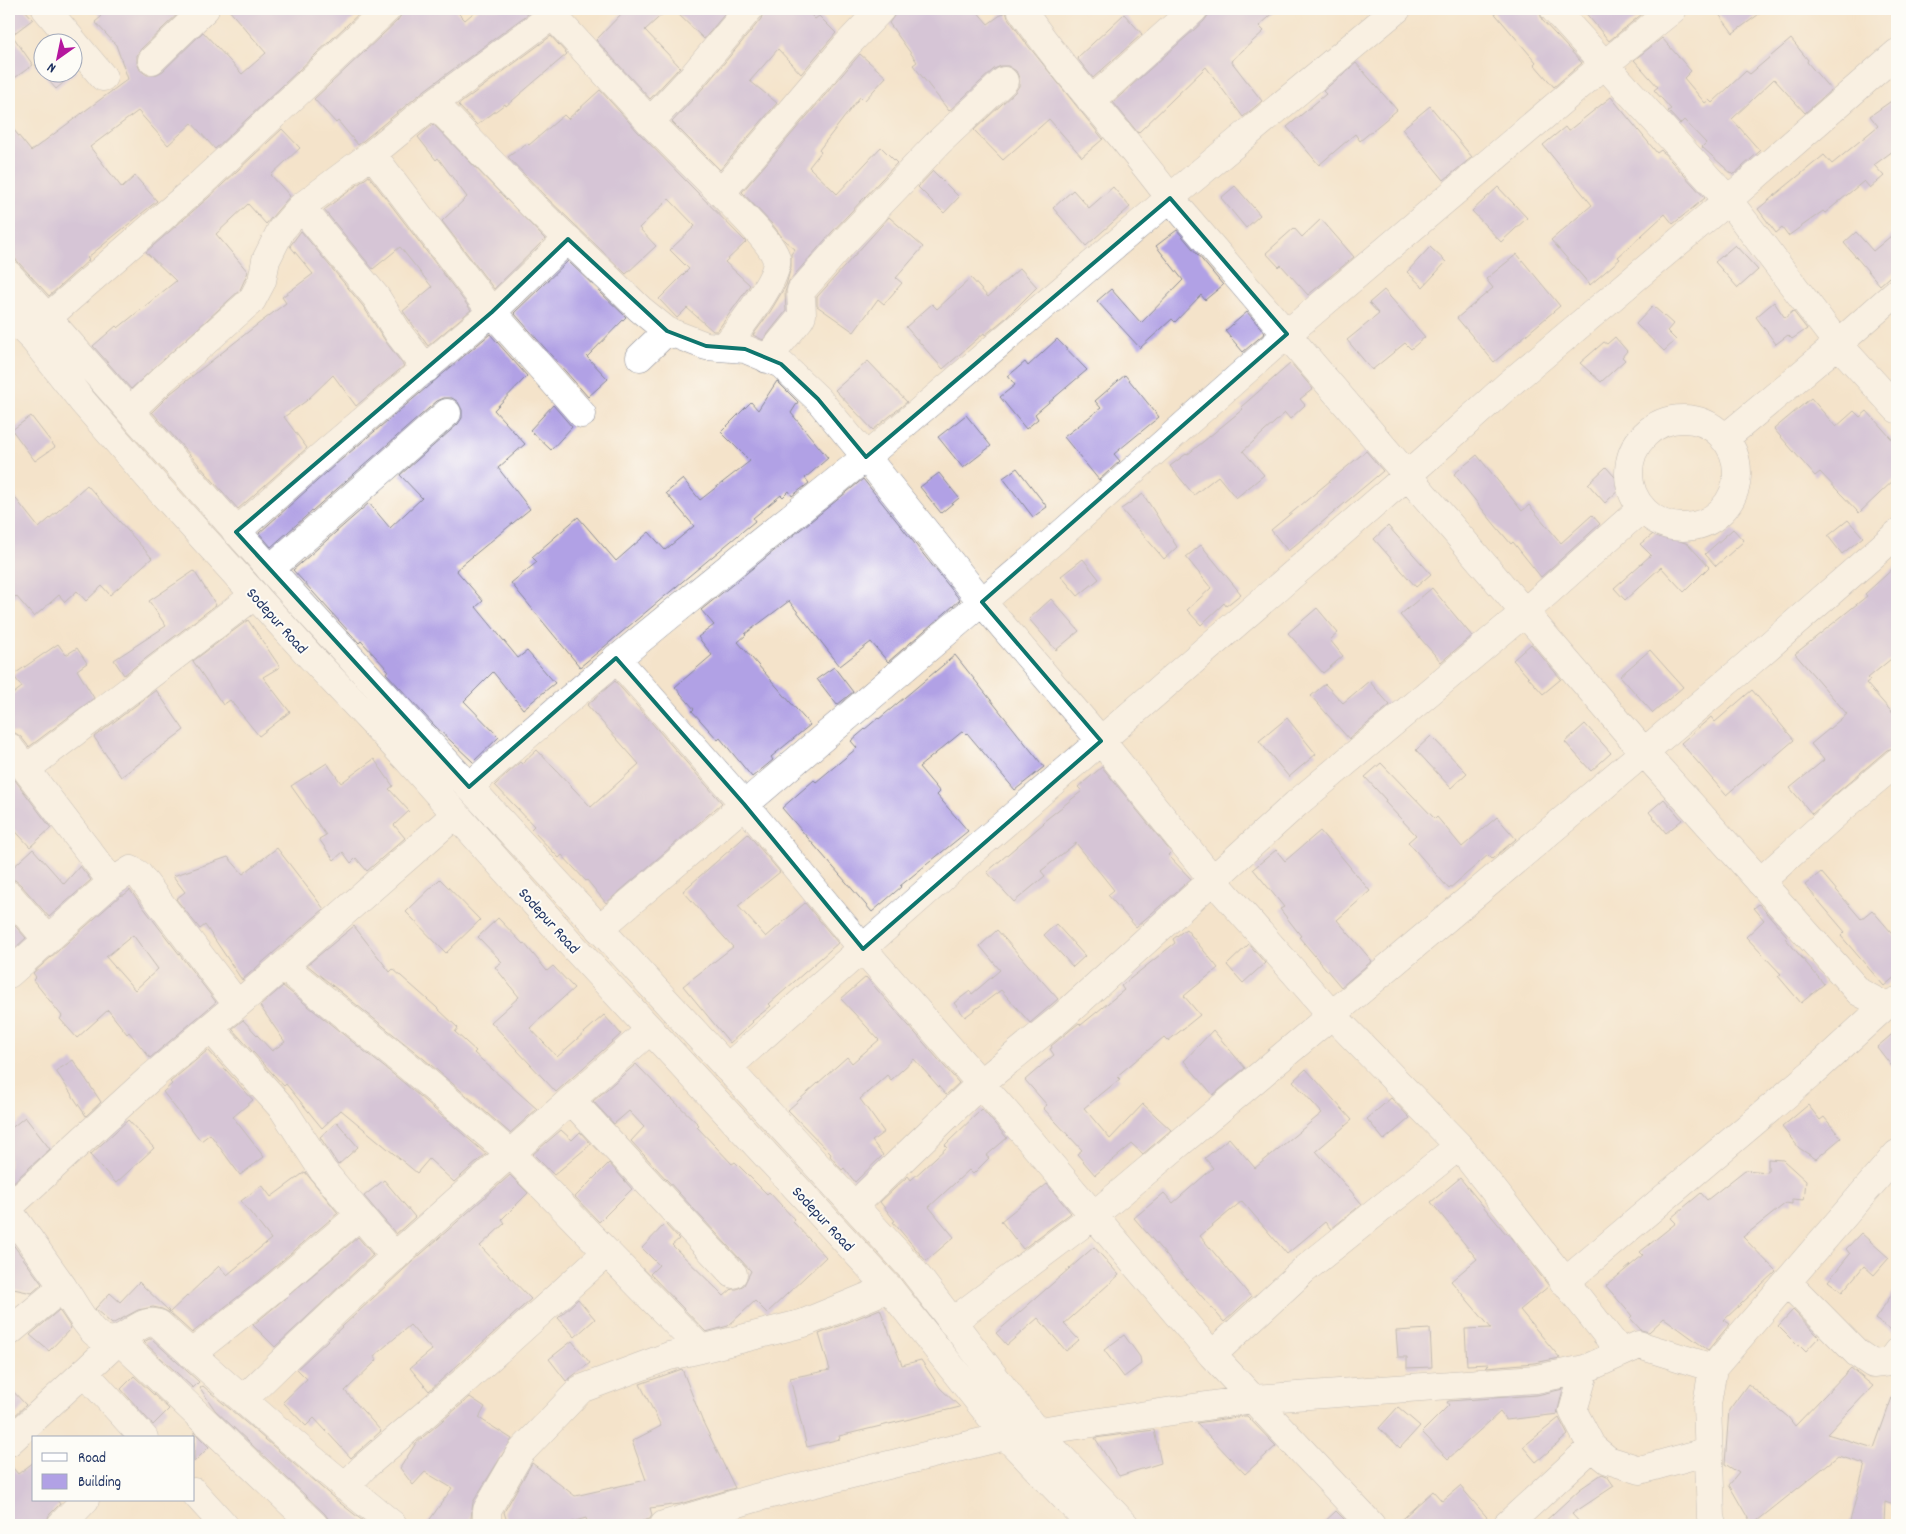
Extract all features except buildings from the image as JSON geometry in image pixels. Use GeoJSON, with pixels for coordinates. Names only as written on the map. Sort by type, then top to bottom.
{"type":"FeatureCollection","features":[{"type":"Feature","properties":{"kind":"street"},"geometry":{"type":"LineString","coordinates":[[46,9],[103,77]]}},
{"type":"Feature","properties":{"kind":"street"},"geometry":{"type":"LineString","coordinates":[[152,60],[203,9]]}},
{"type":"Feature","properties":{"kind":"street"},"geometry":{"type":"LineString","coordinates":[[47,318],[197,187],[387,9]]}},
{"type":"Feature","properties":{"kind":"street"},"geometry":{"type":"LineString","coordinates":[[650,122],[692,77],[749,9]]}},
{"type":"Feature","properties":{"kind":"street"},"geometry":{"type":"LineString","coordinates":[[722,193],[845,47],[881,9]]}},
{"type":"Feature","properties":{"kind":"street"},"geometry":{"type":"LineString","coordinates":[[1021,9],[1036,32],[1170,198],[1644,752],[1859,992],[1891,1004],[1812,1073],[1564,1281]]}},
{"type":"Feature","properties":{"kind":"street"},"geometry":{"type":"LineString","coordinates":[[1091,100],[1194,9]]}},
{"type":"Feature","properties":{"kind":"street"},"geometry":{"type":"LineString","coordinates":[[469,787],[533,728],[616,658],[866,457],[1170,198],[1397,9]]}},
{"type":"Feature","properties":{"kind":"street"},"geometry":{"type":"LineString","coordinates":[[1554,9],[1728,200],[1838,344],[1897,409]]}},
{"type":"Feature","properties":{"kind":"street"},"geometry":{"type":"LineString","coordinates":[[599,929],[982,602],[1287,334],[1605,64],[1673,9]]}},
{"type":"Feature","properties":{"kind":"street"},"geometry":{"type":"LineString","coordinates":[[130,411],[252,300],[262,281],[266,260],[281,230],[302,207],[554,11],[650,122],[722,193],[770,246],[776,260],[774,275],[766,290],[725,347]]}},
{"type":"Feature","properties":{"kind":"street"},"geometry":{"type":"LineString","coordinates":[[727,1068],[959,863],[1408,475],[1508,386],[1728,200],[1897,53]]}},
{"type":"Feature","properties":{"kind":"street"},"geometry":{"type":"LineString","coordinates":[[767,359],[802,315],[801,291],[849,236],[938,142],[1004,81]]}},
{"type":"Feature","properties":{"kind":"street"},"geometry":{"type":"LineString","coordinates":[[434,103],[502,175],[640,310],[667,331],[706,346],[745,349],[781,364],[818,399],[982,602],[1101,741],[1213,880],[1331,1014],[1459,1146],[1621,1353]]}},
{"type":"Feature","properties":{"kind":"street"},"geometry":{"type":"LineString","coordinates":[[372,154],[492,312],[582,414]]}},
{"type":"Feature","properties":{"kind":"street"},"geometry":{"type":"LineString","coordinates":[[302,207],[376,298],[399,334],[426,369]]}},
{"type":"Feature","properties":{"kind":"street"},"geometry":{"type":"LineString","coordinates":[[236,532],[326,452],[492,312],[568,238]]}},
{"type":"Feature","properties":{"kind":"street"},"geometry":{"type":"LineString","coordinates":[[9,275],[270,570],[912,1269],[1036,1431],[1125,1525]]}},
{"type":"Feature","properties":{"kind":"street"},"geometry":{"type":"LineString","coordinates":[[1724,439],[1897,292]]}},
{"type":"Feature","properties":{"kind":"street","name":"Sodepur Road"},"geometry":{"type":"LineString","coordinates":[[9,315],[34,340],[83,402],[138,466],[408,760],[455,815],[650,1030],[889,1288],[1006,1436],[1091,1525]]}},
{"type":"Feature","properties":{"kind":"street"},"geometry":{"type":"LineString","coordinates":[[640,357],[667,331]]}},
{"type":"Feature","properties":{"kind":"street"},"geometry":{"type":"LineString","coordinates":[[270,570],[447,413]]}},
{"type":"Feature","properties":{"kind":"street"},"geometry":{"type":"LineString","coordinates":[[1681,418],[1700,421],[1716,430],[1724,439],[1729,443],[1736,460],[1737,478],[1732,496],[1722,511],[1707,522],[1689,527],[1671,526],[1655,519],[1642,508],[1632,493],[1629,476],[1630,459],[1638,443],[1649,430],[1664,422],[1681,418]]}},
{"type":"Feature","properties":{"kind":"street"},"geometry":{"type":"LineString","coordinates":[[854,1206],[981,1083],[1062,1017],[1296,804],[1526,612],[1642,508]]}},
{"type":"Feature","properties":{"kind":"street"},"geometry":{"type":"LineString","coordinates":[[952,1322],[1093,1216],[1739,672],[1897,534]]}},
{"type":"Feature","properties":{"kind":"street"},"geometry":{"type":"LineString","coordinates":[[26,769],[255,595]]}},
{"type":"Feature","properties":{"kind":"street"},"geometry":{"type":"LineString","coordinates":[[616,658],[744,804],[863,949],[981,1083],[1212,1355],[1371,1525]]}},
{"type":"Feature","properties":{"kind":"street"},"geometry":{"type":"LineString","coordinates":[[9,747],[112,882]]}},
{"type":"Feature","properties":{"kind":"street"},"geometry":{"type":"LineString","coordinates":[[1760,882],[1841,808],[1897,762]]}},
{"type":"Feature","properties":{"kind":"street"},"geometry":{"type":"LineString","coordinates":[[9,1207],[148,1080],[283,966],[455,815]]}},
{"type":"Feature","properties":{"kind":"street"},"geometry":{"type":"LineString","coordinates":[[9,974],[112,882],[131,870],[138,874],[237,1004]]}},
{"type":"Feature","properties":{"kind":"street"},"geometry":{"type":"LineString","coordinates":[[9,896],[47,939]]}},
{"type":"Feature","properties":{"kind":"street"},"geometry":{"type":"LineString","coordinates":[[283,966],[414,1071],[509,1153],[701,1349]]}},
{"type":"Feature","properties":{"kind":"street"},"geometry":{"type":"LineString","coordinates":[[210,1028],[283,1109],[323,1171],[395,1258]]}},
{"type":"Feature","properties":{"kind":"street"},"geometry":{"type":"LineString","coordinates":[[243,1400],[288,1356],[509,1153],[650,1030]]}},
{"type":"Feature","properties":{"kind":"street"},"geometry":{"type":"LineString","coordinates":[[571,1100],[732,1274]]}},
{"type":"Feature","properties":{"kind":"street"},"geometry":{"type":"LineString","coordinates":[[1212,1355],[1304,1270],[1459,1146]]}},
{"type":"Feature","properties":{"kind":"street"},"geometry":{"type":"LineString","coordinates":[[1713,1525],[1711,1517],[1707,1404],[1713,1368],[1897,1154]]}},
{"type":"Feature","properties":{"kind":"street"},"geometry":{"type":"LineString","coordinates":[[9,1212],[64,1287],[94,1332],[106,1341],[118,1340],[314,1525]]}},
{"type":"Feature","properties":{"kind":"street"},"geometry":{"type":"LineString","coordinates":[[191,1354],[278,1285],[360,1215]]}},
{"type":"Feature","properties":{"kind":"street"},"geometry":{"type":"LineString","coordinates":[[345,1487],[364,1466],[463,1382],[606,1253]]}},
{"type":"Feature","properties":{"kind":"street"},"geometry":{"type":"LineString","coordinates":[[1787,1282],[1857,1353],[1873,1364],[1890,1362],[1897,1352]]}},
{"type":"Feature","properties":{"kind":"street"},"geometry":{"type":"LineString","coordinates":[[9,1332],[64,1287]]}},
{"type":"Feature","properties":{"kind":"street"},"geometry":{"type":"LineString","coordinates":[[487,1525],[487,1510],[520,1453],[581,1389],[669,1356],[804,1323],[889,1288]]}},
{"type":"Feature","properties":{"kind":"street"},"geometry":{"type":"LineString","coordinates":[[9,1442],[118,1340],[145,1323],[153,1321],[159,1324],[243,1400],[345,1487],[393,1525]]}},
{"type":"Feature","properties":{"kind":"street"},"geometry":{"type":"LineString","coordinates":[[664,1525],[754,1498],[1006,1436],[1036,1431],[1253,1399],[1536,1379],[1585,1369],[1639,1345],[1713,1368]]}},
{"type":"Feature","properties":{"kind":"street"},"geometry":{"type":"LineString","coordinates":[[1585,1369],[1573,1411],[1592,1447],[1608,1460],[1640,1470],[1709,1451]]}},
{"type":"Feature","properties":{"kind":"street"},"geometry":{"type":"LineString","coordinates":[[84,1372],[142,1436]]}},
{"type":"Feature","properties":{"kind":"street"},"geometry":{"type":"LineString","coordinates":[[1507,1525],[1592,1447]]}},
{"type":"Feature","properties":{"kind":"street"},"geometry":{"type":"LineString","coordinates":[[195,1493],[224,1525]]}},
{"type":"Feature","properties":{"kind":"street"},"geometry":{"type":"LineString","coordinates":[[61,1525],[83,1502]]}},
{"type":"Feature","properties":{"kind":"highlighted area"},"geometry":{"type":"Polygon","coordinates":[[[1170,198],[1287,334],[982,602],[1101,741],[863,949],[744,804],[616,658],[469,787],[236,532],[492,312],[568,239],[667,331],[706,346],[745,349],[781,364],[818,399],[866,457],[1170,198]]]}}]}
